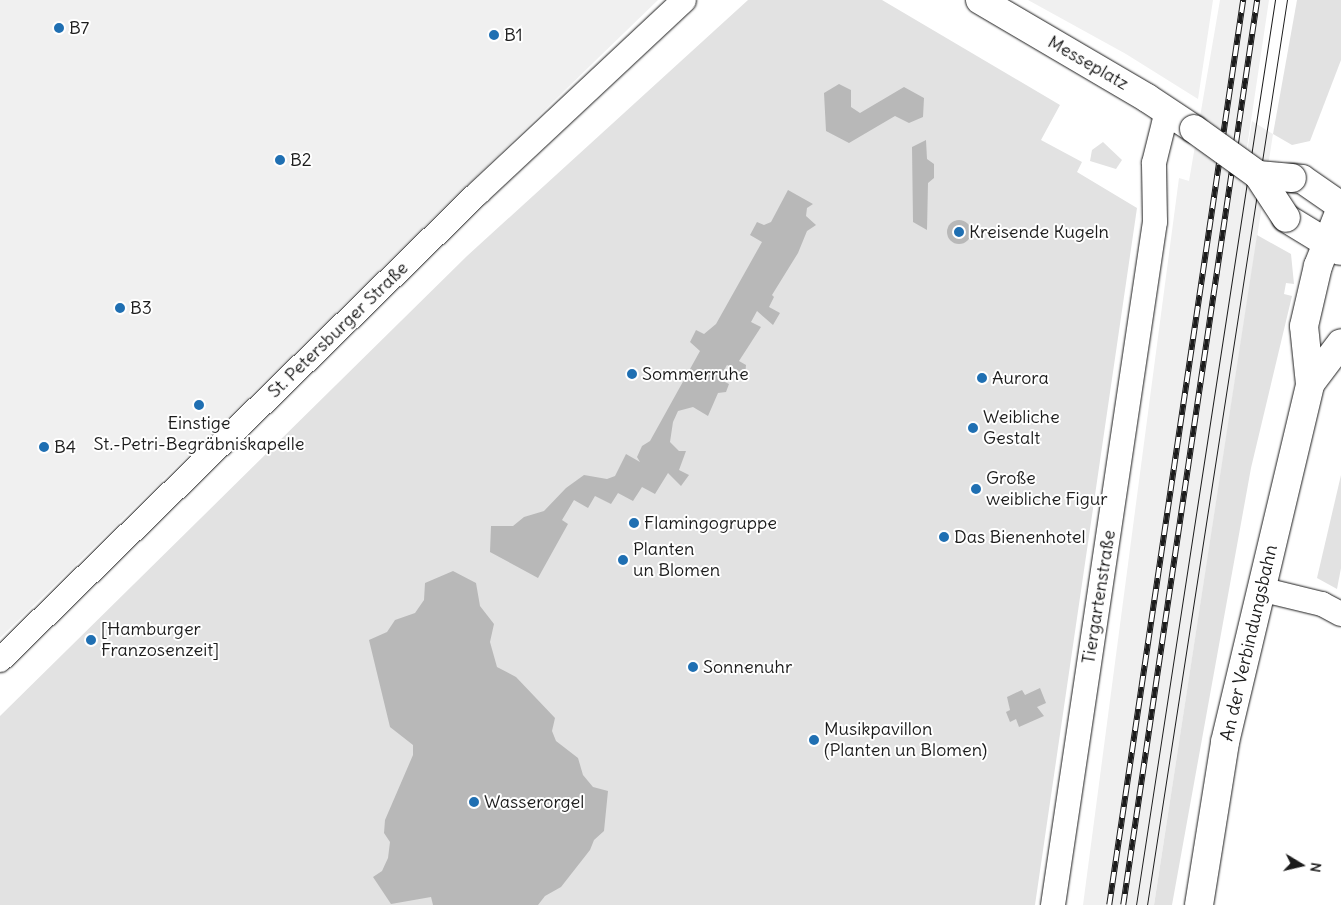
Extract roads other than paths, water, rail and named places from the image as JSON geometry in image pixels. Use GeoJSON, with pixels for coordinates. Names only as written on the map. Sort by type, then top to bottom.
{"type":"FeatureCollection","features":[{"type":"Feature","properties":{"kind":"main road","name":"Messeplatz"},"geometry":{"type":"LineString","coordinates":[[980,0],[1167,111],[1258,175]]}},
{"type":"Feature","properties":{"kind":"main road"},"geometry":{"type":"LineString","coordinates":[[1258,175],[1302,179],[1341,207]]}},
{"type":"Feature","properties":{"kind":"main road"},"geometry":{"type":"LineString","coordinates":[[1258,175],[1286,218],[1333,247]]}},
{"type":"Feature","properties":{"kind":"main road","name":"An der Verbindungsbahn"},"geometry":{"type":"LineString","coordinates":[[1199,905],[1226,742],[1260,589],[1310,384],[1304,326],[1333,247],[1341,207]]}},
{"type":"Feature","properties":{"kind":"main road","name":"An der Verbindungsbahn"},"geometry":{"type":"LineString","coordinates":[[1310,384],[1341,344]]}},
{"type":"Feature","properties":{"kind":"street","name":"St. Petersburger Straße"},"geometry":{"type":"LineString","coordinates":[[0,660],[478,193],[682,1]]}},
{"type":"Feature","properties":{"kind":"street","name":"Tiergartenstraße"},"geometry":{"type":"LineString","coordinates":[[1053,905],[1155,222],[1154,162],[1167,111]]}},
{"type":"Feature","properties":{"kind":"street"},"geometry":{"type":"LineString","coordinates":[[1260,589],[1322,604],[1341,614]]}},
{"type":"Feature","properties":{"kind":"tram line"},"geometry":{"type":"LineString","coordinates":[[1136,905],[1275,0]]}},
{"type":"Feature","properties":{"kind":"tram line"},"geometry":{"type":"LineString","coordinates":[[1147,905],[1287,0]]}},
{"type":"Feature","properties":{"kind":"railway"},"geometry":{"type":"LineString","coordinates":[[1109,905],[1243,0]]}},
{"type":"Feature","properties":{"kind":"railway"},"geometry":{"type":"LineString","coordinates":[[1123,905],[1257,0]]}},
{"type":"Feature","properties":{"kind":"place","name":"B7"},"geometry":{"type":"Point","coordinates":[59,28]}},
{"type":"Feature","properties":{"kind":"place","name":"B1"},"geometry":{"type":"Point","coordinates":[494,35]}},
{"type":"Feature","properties":{"kind":"place","name":"B2"},"geometry":{"type":"Point","coordinates":[280,160]}},
{"type":"Feature","properties":{"kind":"place","name":"Kreisende Kugeln"},"geometry":{"type":"Point","coordinates":[959,232]}},
{"type":"Feature","properties":{"kind":"place","name":"B3"},"geometry":{"type":"Point","coordinates":[120,308]}},
{"type":"Feature","properties":{"kind":"place","name":"Sommerruhe"},"geometry":{"type":"Point","coordinates":[632,374]}},
{"type":"Feature","properties":{"kind":"place","name":"Aurora"},"geometry":{"type":"Point","coordinates":[982,378]}},
{"type":"Feature","properties":{"kind":"place","name":"Einstige St.-Petri-Begräbniskapelle"},"geometry":{"type":"Point","coordinates":[199,405]}},
{"type":"Feature","properties":{"kind":"place","name":"Weibliche Gestalt"},"geometry":{"type":"Point","coordinates":[973,428]}},
{"type":"Feature","properties":{"kind":"place","name":"B4"},"geometry":{"type":"Point","coordinates":[44,447]}},
{"type":"Feature","properties":{"kind":"place","name":"Große weibliche Figur"},"geometry":{"type":"Point","coordinates":[976,489]}},
{"type":"Feature","properties":{"kind":"place","name":"Flamingogruppe"},"geometry":{"type":"Point","coordinates":[634,523]}},
{"type":"Feature","properties":{"kind":"place","name":"Das Bienenhotel"},"geometry":{"type":"Point","coordinates":[944,537]}},
{"type":"Feature","properties":{"kind":"place","name":"Planten un Blomen"},"geometry":{"type":"Point","coordinates":[623,560]}},
{"type":"Feature","properties":{"kind":"place","name":"[Hamburger Franzosenzeit]"},"geometry":{"type":"Point","coordinates":[91,640]}},
{"type":"Feature","properties":{"kind":"place","name":"Sonnenuhr"},"geometry":{"type":"Point","coordinates":[693,667]}},
{"type":"Feature","properties":{"kind":"place","name":"Musikpavillon (Planten un Blomen)"},"geometry":{"type":"Point","coordinates":[814,740]}},
{"type":"Feature","properties":{"kind":"place","name":"Wasserorgel"},"geometry":{"type":"Point","coordinates":[474,802]}}]}
